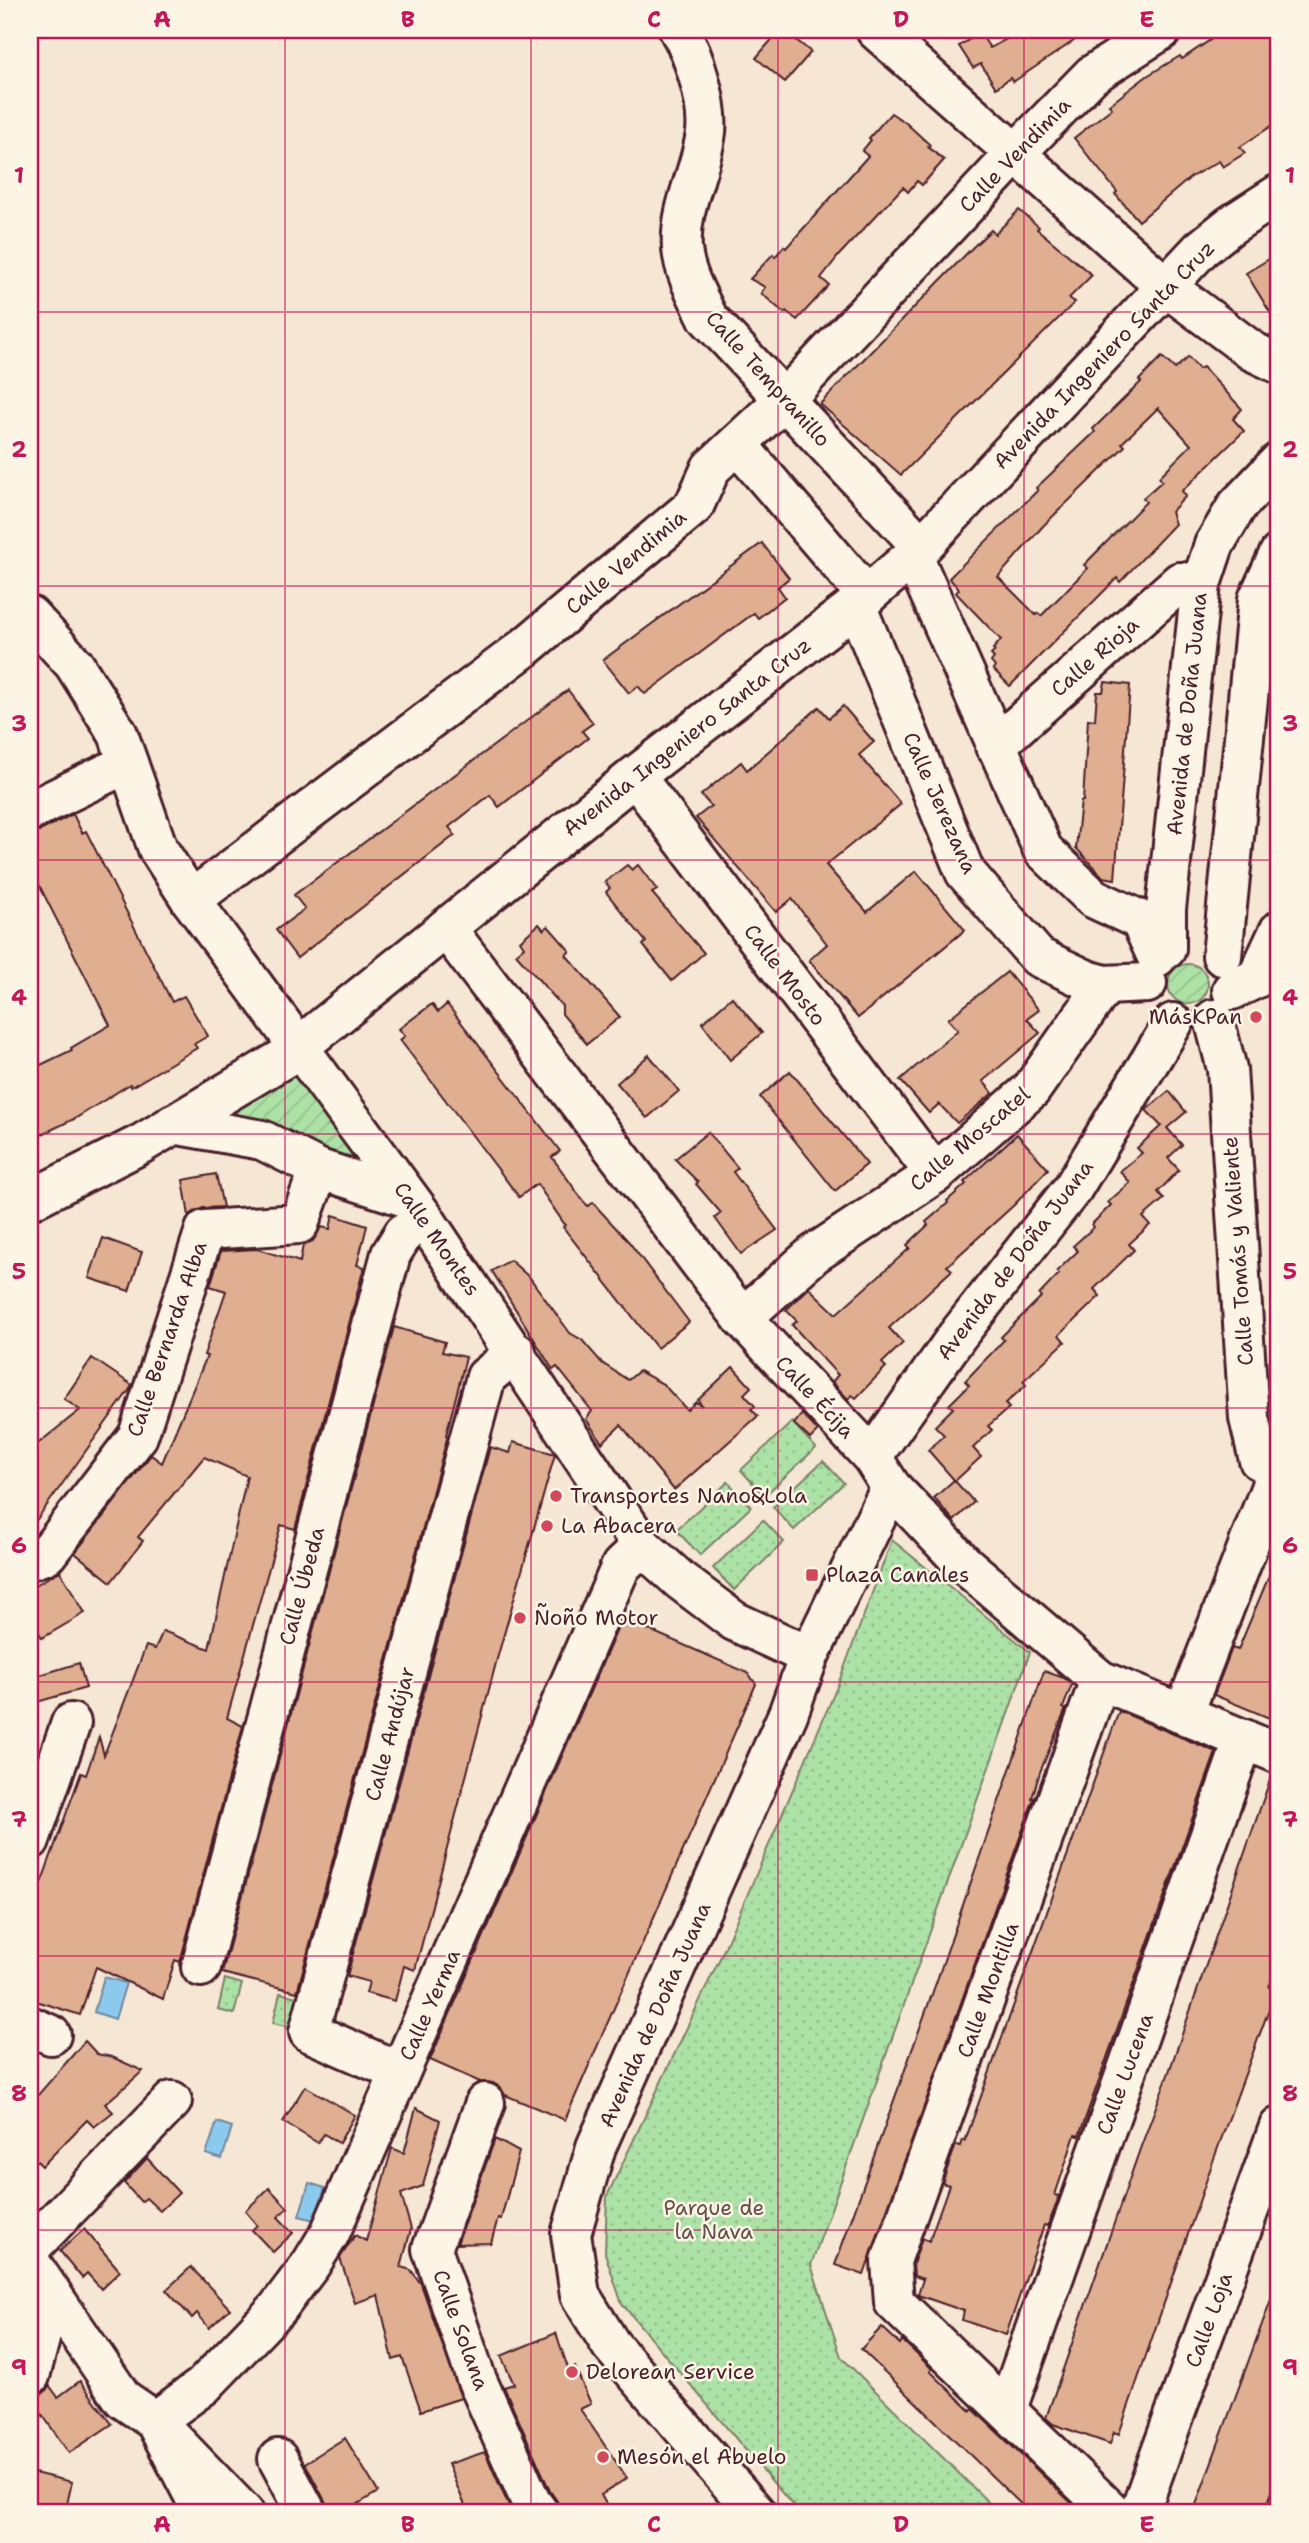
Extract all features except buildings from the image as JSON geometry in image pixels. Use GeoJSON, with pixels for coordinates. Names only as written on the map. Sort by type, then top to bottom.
{"type":"FeatureCollection","features":[{"type":"Feature","properties":{"kind":"street"},"geometry":{"type":"LineString","coordinates":[[876,30],[1165,286],[1252,351],[1279,364]]}},
{"type":"Feature","properties":{"kind":"street","name":"Calle Vendimia"},"geometry":{"type":"LineString","coordinates":[[191,900],[524,648],[694,506],[710,468],[785,399],[1092,75],[1162,30]]}},
{"type":"Feature","properties":{"kind":"street","name":"Calle Tempranillo"},"geometry":{"type":"LineString","coordinates":[[692,34],[706,131],[684,211],[682,248],[690,280],[708,318],[785,399],[917,551],[995,746],[1043,850],[1093,898],[1140,920],[1157,963]]}},
{"type":"Feature","properties":{"kind":"street","name":"Avenida Ingeniero Santa Cruz"},"geometry":{"type":"LineString","coordinates":[[30,1199],[141,1144],[286,1057],[635,776],[862,600],[917,551],[1201,249],[1231,225],[1279,194]]}},
{"type":"Feature","properties":{"kind":"street","name":"Calle Jerezana"},"geometry":{"type":"LineString","coordinates":[[737,444],[862,600],[965,872],[1038,957],[1087,980],[1105,985]]}},
{"type":"Feature","properties":{"kind":"street","name":"Avenida de Doña Juana"},"geometry":{"type":"LineString","coordinates":[[1157,963],[1166,909],[1200,584],[1214,545],[1237,506],[1279,462]]}},
{"type":"Feature","properties":{"kind":"street"},"geometry":{"type":"LineString","coordinates":[[1157,963],[1149,995],[1154,1007],[1173,1023],[1187,1027],[1202,1025],[1222,988],[1258,599],[1279,554]]}},
{"type":"Feature","properties":{"kind":"street","name":"Calle Rioja"},"geometry":{"type":"LineString","coordinates":[[995,746],[1180,582],[1200,584]]}},
{"type":"Feature","properties":{"kind":"street","name":"Calle Montes"},"geometry":{"type":"LineString","coordinates":[[30,616],[74,664],[118,734],[158,849],[191,900],[416,1208],[516,1352],[642,1546],[681,1581],[734,1621],[809,1656]]}},
{"type":"Feature","properties":{"kind":"street"},"geometry":{"type":"LineString","coordinates":[[30,811],[128,763]]}},
{"type":"Feature","properties":{"kind":"street","name":"Calle Mosto"},"geometry":{"type":"LineString","coordinates":[[635,776],[935,1174]]}},
{"type":"Feature","properties":{"kind":"street","name":"Calle Écija"},"geometry":{"type":"LineString","coordinates":[[446,929],[742,1318],[964,1564],[1100,1679],[1279,1754]]}},
{"type":"Feature","properties":{"kind":"street"},"geometry":{"type":"LineString","coordinates":[[1222,988],[1257,978],[1279,931]]}},
{"type":"Feature","properties":{"kind":"street"},"geometry":{"type":"LineString","coordinates":[[1105,985],[1157,963],[1177,944],[1201,943],[1222,988]]}},
{"type":"Feature","properties":{"kind":"street","name":"Calle Moscatel"},"geometry":{"type":"LineString","coordinates":[[742,1318],[814,1254],[935,1174],[1031,1090],[1105,985]]}},
{"type":"Feature","properties":{"kind":"street","name":"Calle Tomás y Valiente"},"geometry":{"type":"LineString","coordinates":[[1222,988],[1249,1418],[1259,1460],[1278,1466]]}},
{"type":"Feature","properties":{"kind":"street","name":"Avenida de Doña Juana"},"geometry":{"type":"LineString","coordinates":[[756,2513],[611,2346],[580,2295],[571,2234],[596,2147],[788,1714],[882,1472],[957,1336],[1073,1188],[1173,1023]]}},
{"type":"Feature","properties":{"kind":"street"},"geometry":{"type":"LineString","coordinates":[[173,1125],[262,1140],[319,1170],[416,1208]]}},
{"type":"Feature","properties":{"kind":"street","name":"Calle Bernarda Alba"},"geometry":{"type":"LineString","coordinates":[[30,1560],[47,1554],[138,1436],[205,1230],[299,1224],[319,1170]]}},
{"type":"Feature","properties":{"kind":"street","name":"Calle Úbeda"},"geometry":{"type":"LineString","coordinates":[[201,1967],[391,1254],[416,1208]]}},
{"type":"Feature","properties":{"kind":"street","name":"Calle Andújar"},"geometry":{"type":"LineString","coordinates":[[400,2072],[309,2032],[486,1377],[516,1352]]}},
{"type":"Feature","properties":{"kind":"street"},"geometry":{"type":"LineString","coordinates":[[1184,1713],[1278,1466]]}},
{"type":"Feature","properties":{"kind":"street","name":"Calle Yerma"},"geometry":{"type":"LineString","coordinates":[[155,2421],[203,2386],[277,2309],[311,2264],[330,2233],[621,1566],[642,1546]]}},
{"type":"Feature","properties":{"kind":"street","name":"Calle Montilla"},"geometry":{"type":"LineString","coordinates":[[1007,2409],[894,2302],[891,2261],[1100,1679]]}},
{"type":"Feature","properties":{"kind":"street"},"geometry":{"type":"LineString","coordinates":[[30,1840],[71,1723]]}},
{"type":"Feature","properties":{"kind":"street","name":"Calle Lucena"},"geometry":{"type":"LineString","coordinates":[[1007,2409],[1244,1739]]}},
{"type":"Feature","properties":{"kind":"street"},"geometry":{"type":"LineString","coordinates":[[30,2248],[172,2101]]}},
{"type":"Feature","properties":{"kind":"street","name":"Calle Solana"},"geometry":{"type":"LineString","coordinates":[[485,2103],[432,2249],[476,2378],[531,2502],[539,2513]]}},
{"type":"Feature","properties":{"kind":"street","name":"Calle Loja"},"geometry":{"type":"LineString","coordinates":[[1139,2513],[1279,2127]]}},
{"type":"Feature","properties":{"kind":"street"},"geometry":{"type":"LineString","coordinates":[[30,2262],[123,2399],[155,2421],[244,2513]]}},
{"type":"Feature","properties":{"kind":"street"},"geometry":{"type":"LineString","coordinates":[[30,2376],[52,2294]]}},
{"type":"Feature","properties":{"kind":"street"},"geometry":{"type":"LineString","coordinates":[[1007,2409],[1113,2513]]}},
{"type":"Feature","properties":{"kind":"street"},"geometry":{"type":"LineString","coordinates":[[155,2421],[203,2513]]}},
{"type":"Feature","properties":{"kind":"street"},"geometry":{"type":"LineString","coordinates":[[278,2459],[307,2513]]}},
{"type":"Feature","properties":{"kind":"green space"},"geometry":{"type":"Polygon","coordinates":[[[1188,964],[1202,970],[1208,984],[1202,998],[1188,1004],[1174,998],[1168,984],[1174,970],[1188,964]]]}},
{"type":"Feature","properties":{"kind":"green space"},"geometry":{"type":"Polygon","coordinates":[[[292,1076],[299,1080],[365,1170],[260,1122],[230,1112],[292,1076]]]}},
{"type":"Feature","properties":{"kind":"green space"},"geometry":{"type":"Polygon","coordinates":[[[792,1422],[816,1448],[764,1496],[741,1470],[792,1422]]]}},
{"type":"Feature","properties":{"kind":"green space"},"geometry":{"type":"Polygon","coordinates":[[[823,1461],[844,1483],[794,1530],[773,1507],[823,1461]]]}},
{"type":"Feature","properties":{"kind":"green space"},"geometry":{"type":"Polygon","coordinates":[[[728,1482],[751,1507],[700,1555],[676,1530],[728,1482]]]}},
{"type":"Feature","properties":{"kind":"green space"},"geometry":{"type":"Polygon","coordinates":[[[763,1520],[784,1542],[734,1590],[713,1568],[763,1520]]]}},
{"type":"Feature","properties":{"kind":"green space","name":"Parque de la Nava"},"geometry":{"type":"Polygon","coordinates":[[[892,1540],[1030,1652],[811,2265],[841,2357],[999,2513],[799,2513],[622,2304],[605,2253],[607,2196],[721,1956],[837,1687],[892,1540]]]}},
{"type":"Feature","properties":{"kind":"green space"},"geometry":{"type":"Polygon","coordinates":[[[225,1979],[242,1984],[234,2014],[218,2010],[225,1979]]]}},
{"type":"Feature","properties":{"kind":"green space"},"geometry":{"type":"Polygon","coordinates":[[[280,1993],[297,1997],[290,2027],[273,2023],[280,1993]]]}},
{"type":"Feature","properties":{"kind":"water"},"geometry":{"type":"Polygon","coordinates":[[[104,1977],[126,1983],[115,2019],[94,2012],[104,1977]]]}},
{"type":"Feature","properties":{"kind":"water"},"geometry":{"type":"Polygon","coordinates":[[[217,2122],[232,2127],[222,2159],[206,2154],[217,2122]]]}},
{"type":"Feature","properties":{"kind":"water"},"geometry":{"type":"Polygon","coordinates":[[[309,2183],[325,2188],[314,2220],[299,2216],[309,2183]]]}},
{"type":"Feature","properties":{"kind":"place","name":"MásKPan"},"geometry":{"type":"Point","coordinates":[1256,1017]}},
{"type":"Feature","properties":{"kind":"place","name":"Transportes Nano&Lola"},"geometry":{"type":"Point","coordinates":[556,1496]}},
{"type":"Feature","properties":{"kind":"place","name":"La Abacera"},"geometry":{"type":"Point","coordinates":[547,1526]}},
{"type":"Feature","properties":{"kind":"place","name":"Plaza Canales"},"geometry":{"type":"Point","coordinates":[812,1575]}},
{"type":"Feature","properties":{"kind":"place","name":"Ñoño Motor"},"geometry":{"type":"Point","coordinates":[520,1618]}},
{"type":"Feature","properties":{"kind":"place","name":"Delorean Service"},"geometry":{"type":"Point","coordinates":[572,2372]}},
{"type":"Feature","properties":{"kind":"place","name":"Mesón el Abuelo"},"geometry":{"type":"Point","coordinates":[603,2457]}}]}
